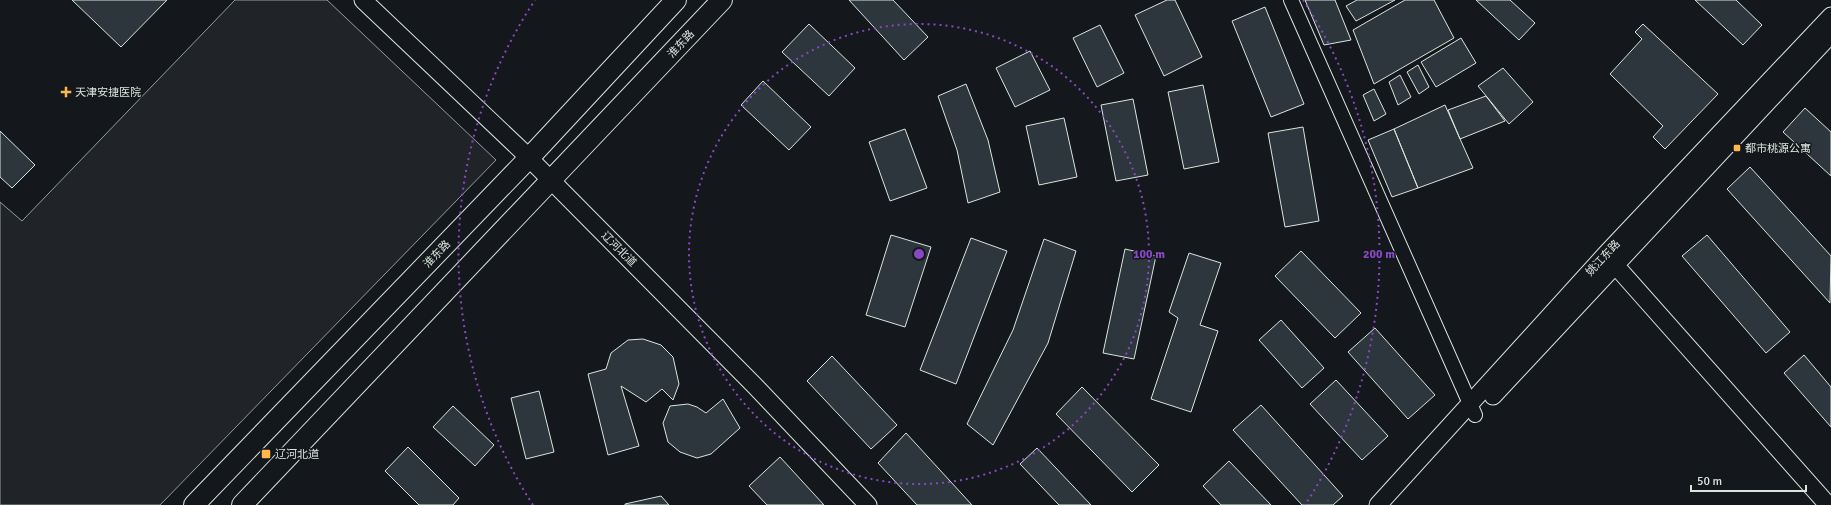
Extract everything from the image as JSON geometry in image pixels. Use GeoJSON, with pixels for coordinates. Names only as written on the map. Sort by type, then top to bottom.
{"type":"FeatureCollection","features":[{"type":"Feature","properties":{"kind":"main road","name":"淮东路"},"geometry":{"type":"LineString","coordinates":[[194,505],[529,158],[676,0]]}},
{"type":"Feature","properties":{"kind":"main road","name":"淮东路"},"geometry":{"type":"LineString","coordinates":[[242,505],[552,181],[722,0]]}},
{"type":"Feature","properties":{"kind":"street","name":"辽河北道"},"geometry":{"type":"LineString","coordinates":[[363,0],[529,158],[755,386],[868,505]]}},
{"type":"Feature","properties":{"kind":"street"},"geometry":{"type":"LineString","coordinates":[[1291,0],[1472,410]]}},
{"type":"Feature","properties":{"kind":"street","name":"姚江东路"},"geometry":{"type":"LineString","coordinates":[[1378,505],[1472,410],[1831,16]]}},
{"type":"Feature","properties":{"kind":"street","name":"姚江东路"},"geometry":{"type":"LineString","coordinates":[[1610,260],[1831,34]]}},
{"type":"Feature","properties":{"kind":"street"},"geometry":{"type":"LineString","coordinates":[[1610,260],[1828,505]]}},
{"type":"Feature","properties":{"kind":"street","name":"姚江东路"},"geometry":{"type":"LineString","coordinates":[[1393,505],[1472,410]]}},
{"type":"Feature","properties":{"kind":"shaded area"},"geometry":{"type":"Polygon","coordinates":[[[235,0],[327,0],[496,160],[160,505],[0,505],[0,202],[22,221],[235,0]]]}},
{"type":"Feature","properties":{"kind":"building"},"geometry":{"type":"Polygon","coordinates":[[[72,0],[167,0],[121,47],[72,0]]]}},
{"type":"Feature","properties":{"kind":"building"},"geometry":{"type":"Polygon","coordinates":[[[849,0],[893,0],[928,37],[904,60],[849,0]]]}},
{"type":"Feature","properties":{"kind":"building"},"geometry":{"type":"Polygon","coordinates":[[[1167,0],[1175,0],[1202,57],[1164,76],[1135,15],[1167,0]]]}},
{"type":"Feature","properties":{"kind":"building"},"geometry":{"type":"Polygon","coordinates":[[[1305,0],[1335,0],[1351,40],[1324,45],[1305,0]]]}},
{"type":"Feature","properties":{"kind":"building"},"geometry":{"type":"Polygon","coordinates":[[[1357,0],[1395,0],[1356,21],[1346,6],[1357,0]]]}},
{"type":"Feature","properties":{"kind":"building"},"geometry":{"type":"Polygon","coordinates":[[[1405,0],[1434,0],[1454,38],[1374,84],[1353,30],[1405,0]]]}},
{"type":"Feature","properties":{"kind":"building"},"geometry":{"type":"Polygon","coordinates":[[[1476,0],[1510,0],[1535,23],[1519,40],[1476,0]]]}},
{"type":"Feature","properties":{"kind":"building"},"geometry":{"type":"Polygon","coordinates":[[[1695,0],[1736,0],[1762,25],[1743,45],[1695,0]]]}},
{"type":"Feature","properties":{"kind":"building"},"geometry":{"type":"Polygon","coordinates":[[[1265,7],[1304,104],[1271,117],[1232,21],[1265,7]]]}},
{"type":"Feature","properties":{"kind":"building"},"geometry":{"type":"Polygon","coordinates":[[[809,24],[855,68],[829,96],[782,52],[809,24]]]}},
{"type":"Feature","properties":{"kind":"building"},"geometry":{"type":"Polygon","coordinates":[[[1643,24],[1718,94],[1665,149],[1653,137],[1663,126],[1610,74],[1642,39],[1635,32],[1643,24]]]}},
{"type":"Feature","properties":{"kind":"building"},"geometry":{"type":"Polygon","coordinates":[[[1100,25],[1124,73],[1097,87],[1073,38],[1100,25]]]}},
{"type":"Feature","properties":{"kind":"building"},"geometry":{"type":"Polygon","coordinates":[[[1461,38],[1476,63],[1436,87],[1421,62],[1461,38]]]}},
{"type":"Feature","properties":{"kind":"building"},"geometry":{"type":"Polygon","coordinates":[[[1030,51],[1050,90],[1015,107],[996,68],[1030,51]]]}},
{"type":"Feature","properties":{"kind":"building"},"geometry":{"type":"Polygon","coordinates":[[[1418,65],[1429,87],[1419,94],[1407,72],[1418,65]]]}},
{"type":"Feature","properties":{"kind":"building"},"geometry":{"type":"Polygon","coordinates":[[[1503,68],[1533,102],[1509,124],[1478,86],[1503,68]]]}},
{"type":"Feature","properties":{"kind":"building"},"geometry":{"type":"Polygon","coordinates":[[[1400,75],[1411,97],[1398,105],[1389,82],[1400,75]]]}},
{"type":"Feature","properties":{"kind":"building"},"geometry":{"type":"Polygon","coordinates":[[[763,81],[811,127],[789,150],[741,105],[763,81]]]}},
{"type":"Feature","properties":{"kind":"building"},"geometry":{"type":"Polygon","coordinates":[[[966,84],[988,140],[1000,192],[968,203],[957,150],[938,96],[966,84]]]}},
{"type":"Feature","properties":{"kind":"building"},"geometry":{"type":"Polygon","coordinates":[[[1203,85],[1219,162],[1184,169],[1168,92],[1203,85]]]}},
{"type":"Feature","properties":{"kind":"building"},"geometry":{"type":"Polygon","coordinates":[[[1374,89],[1386,114],[1374,121],[1363,95],[1374,89]]]}},
{"type":"Feature","properties":{"kind":"building"},"geometry":{"type":"Polygon","coordinates":[[[1486,96],[1505,121],[1460,139],[1448,110],[1486,96]]]}},
{"type":"Feature","properties":{"kind":"building"},"geometry":{"type":"Polygon","coordinates":[[[1133,99],[1148,175],[1116,181],[1101,105],[1133,99]]]}},
{"type":"Feature","properties":{"kind":"building"},"geometry":{"type":"Polygon","coordinates":[[[1445,105],[1473,168],[1418,188],[1394,129],[1445,105]]]}},
{"type":"Feature","properties":{"kind":"building"},"geometry":{"type":"Polygon","coordinates":[[[1805,108],[1831,132],[1831,176],[1783,132],[1805,108]]]}},
{"type":"Feature","properties":{"kind":"building"},"geometry":{"type":"Polygon","coordinates":[[[1064,118],[1077,177],[1039,185],[1026,126],[1064,118]]]}},
{"type":"Feature","properties":{"kind":"building"},"geometry":{"type":"Polygon","coordinates":[[[1303,127],[1319,221],[1285,227],[1268,133],[1303,127]]]}},
{"type":"Feature","properties":{"kind":"building"},"geometry":{"type":"Polygon","coordinates":[[[905,129],[927,188],[890,201],[869,142],[905,129]]]}},
{"type":"Feature","properties":{"kind":"building"},"geometry":{"type":"Polygon","coordinates":[[[1394,129],[1418,188],[1392,197],[1368,140],[1394,129]]]}},
{"type":"Feature","properties":{"kind":"building"},"geometry":{"type":"Polygon","coordinates":[[[0,131],[35,165],[12,188],[0,177],[0,131]]]}},
{"type":"Feature","properties":{"kind":"building"},"geometry":{"type":"Polygon","coordinates":[[[1750,167],[1831,256],[1830,303],[1727,189],[1750,167]]]}},
{"type":"Feature","properties":{"kind":"building"},"geometry":{"type":"Polygon","coordinates":[[[891,235],[931,247],[905,327],[866,315],[891,235]]]}},
{"type":"Feature","properties":{"kind":"building"},"geometry":{"type":"Polygon","coordinates":[[[1707,235],[1790,332],[1766,353],[1682,256],[1707,235]]]}},
{"type":"Feature","properties":{"kind":"building"},"geometry":{"type":"Polygon","coordinates":[[[971,238],[1007,251],[956,384],[920,370],[971,238]]]}},
{"type":"Feature","properties":{"kind":"building"},"geometry":{"type":"Polygon","coordinates":[[[1044,239],[1076,251],[1048,343],[993,445],[967,424],[1013,330],[1044,239]]]}},
{"type":"Feature","properties":{"kind":"building"},"geometry":{"type":"Polygon","coordinates":[[[1125,249],[1156,256],[1134,359],[1103,353],[1125,249]]]}},
{"type":"Feature","properties":{"kind":"building"},"geometry":{"type":"Polygon","coordinates":[[[1301,251],[1361,313],[1335,338],[1275,276],[1301,251]]]}},
{"type":"Feature","properties":{"kind":"building"},"geometry":{"type":"Polygon","coordinates":[[[1189,253],[1221,263],[1200,325],[1218,331],[1191,412],[1151,399],[1178,318],[1169,312],[1189,253]]]}},
{"type":"Feature","properties":{"kind":"building"},"geometry":{"type":"Polygon","coordinates":[[[1281,320],[1324,368],[1302,388],[1259,340],[1281,320]]]}},
{"type":"Feature","properties":{"kind":"building"},"geometry":{"type":"Polygon","coordinates":[[[1375,328],[1435,395],[1408,419],[1348,352],[1375,328]]]}},
{"type":"Feature","properties":{"kind":"building"},"geometry":{"type":"Polygon","coordinates":[[[643,339],[661,345],[673,357],[679,384],[673,400],[662,389],[646,402],[621,386],[639,446],[608,455],[588,374],[606,369],[611,353],[628,340],[643,339]]]}},
{"type":"Feature","properties":{"kind":"building"},"geometry":{"type":"Polygon","coordinates":[[[1804,355],[1831,387],[1831,427],[1784,373],[1804,355]]]}},
{"type":"Feature","properties":{"kind":"building"},"geometry":{"type":"Polygon","coordinates":[[[832,356],[897,425],[871,449],[807,381],[832,356]]]}},
{"type":"Feature","properties":{"kind":"building"},"geometry":{"type":"Polygon","coordinates":[[[1336,380],[1388,436],[1362,460],[1310,404],[1336,380]]]}},
{"type":"Feature","properties":{"kind":"building"},"geometry":{"type":"Polygon","coordinates":[[[1082,387],[1159,465],[1132,492],[1056,414],[1082,387]]]}},
{"type":"Feature","properties":{"kind":"building"},"geometry":{"type":"Polygon","coordinates":[[[539,391],[554,452],[526,459],[511,398],[539,391]]]}},
{"type":"Feature","properties":{"kind":"building"},"geometry":{"type":"Polygon","coordinates":[[[723,399],[740,428],[711,454],[697,458],[680,452],[668,442],[663,423],[670,406],[688,404],[697,407],[706,413],[723,399]]]}},
{"type":"Feature","properties":{"kind":"building"},"geometry":{"type":"Polygon","coordinates":[[[1261,405],[1343,496],[1333,505],[1302,505],[1233,430],[1261,405]]]}},
{"type":"Feature","properties":{"kind":"building"},"geometry":{"type":"Polygon","coordinates":[[[453,406],[494,445],[475,466],[433,427],[453,406]]]}},
{"type":"Feature","properties":{"kind":"building"},"geometry":{"type":"Polygon","coordinates":[[[906,433],[972,505],[917,505],[878,463],[906,433]]]}},
{"type":"Feature","properties":{"kind":"building"},"geometry":{"type":"Polygon","coordinates":[[[408,447],[459,498],[453,505],[419,505],[385,471],[408,447]]]}},
{"type":"Feature","properties":{"kind":"building"},"geometry":{"type":"Polygon","coordinates":[[[1037,448],[1091,505],[1059,505],[1020,464],[1037,448]]]}},
{"type":"Feature","properties":{"kind":"building"},"geometry":{"type":"Polygon","coordinates":[[[780,457],[824,505],[767,505],[749,486],[780,457]]]}},
{"type":"Feature","properties":{"kind":"building"},"geometry":{"type":"Polygon","coordinates":[[[1229,461],[1271,505],[1221,505],[1203,486],[1229,461]]]}},
{"type":"Feature","properties":{"kind":"building"},"geometry":{"type":"Polygon","coordinates":[[[661,496],[669,505],[625,505],[625,504],[661,496]]]}},
{"type":"Feature","properties":{"kind":"place","name":"天津安捷医院"},"geometry":{"type":"Point","coordinates":[66,92]}},
{"type":"Feature","properties":{"kind":"place","name":"都市桃源公寓"},"geometry":{"type":"Point","coordinates":[1737,148]}},
{"type":"Feature","properties":{"kind":"place","name":"辽河北道"},"geometry":{"type":"Point","coordinates":[266,454]}}]}
